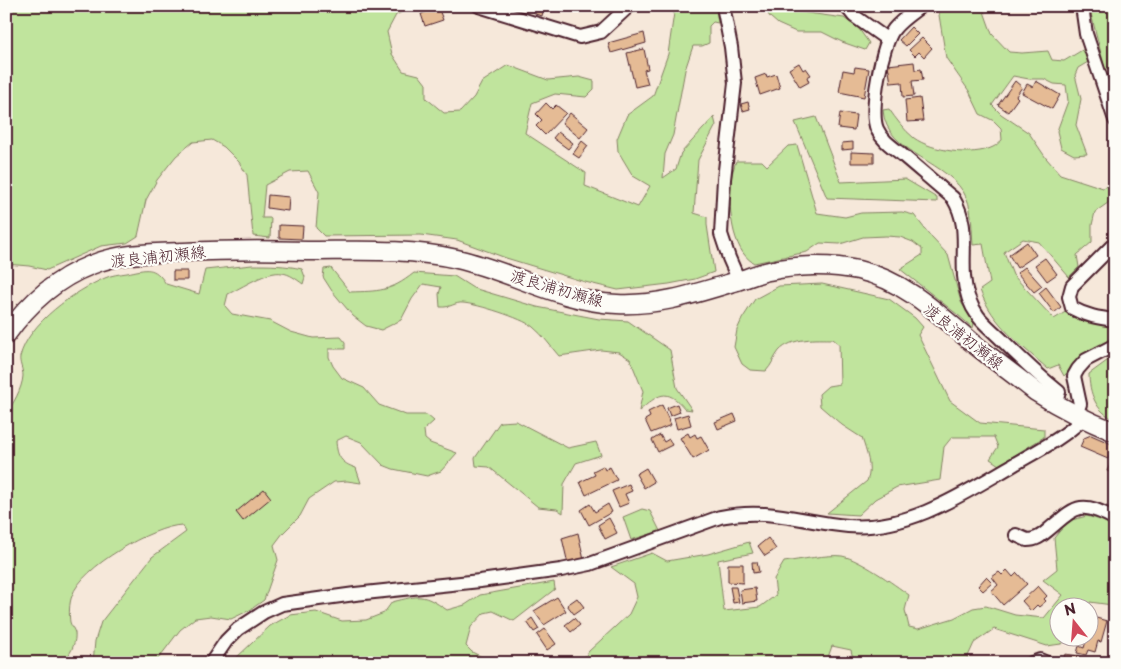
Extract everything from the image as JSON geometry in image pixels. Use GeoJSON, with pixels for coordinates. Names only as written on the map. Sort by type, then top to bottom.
{"type":"FeatureCollection","features":[{"type":"Feature","properties":{"kind":"main road","name":"渡良浦初瀬線"},"geometry":{"type":"LineString","coordinates":[[6,335],[35,300],[52,286],[70,275],[91,265],[119,257],[153,253],[238,250],[390,250],[420,252],[491,268],[525,282],[597,303],[619,304],[653,303],[686,297],[767,271],[821,266],[860,270],[881,277],[910,293],[1055,405],[1115,432]]}},
{"type":"Feature","properties":{"kind":"street"},"geometry":{"type":"LineString","coordinates":[[479,6],[580,37],[602,32],[628,6]]}},
{"type":"Feature","properties":{"kind":"street"},"geometry":{"type":"LineString","coordinates":[[723,6],[731,47],[735,83],[724,179],[721,234],[739,281]]}},
{"type":"Feature","properties":{"kind":"street"},"geometry":{"type":"LineString","coordinates":[[846,6],[854,16],[888,40]]}},
{"type":"Feature","properties":{"kind":"street"},"geometry":{"type":"LineString","coordinates":[[920,6],[894,29],[888,40],[882,58],[874,115],[877,128],[886,142],[953,198],[960,209],[964,229],[964,276],[966,291],[972,305],[978,316],[1027,366],[1059,392],[1055,405]]}},
{"type":"Feature","properties":{"kind":"street"},"geometry":{"type":"LineString","coordinates":[[1082,6],[1086,34],[1115,120]]}},
{"type":"Feature","properties":{"kind":"street"},"geometry":{"type":"LineString","coordinates":[[1115,243],[1072,286],[1069,297],[1072,308],[1078,312],[1088,316],[1115,320]]}},
{"type":"Feature","properties":{"kind":"street"},"geometry":{"type":"LineString","coordinates":[[211,663],[226,641],[238,629],[264,612],[282,604],[561,570],[590,564],[739,513],[778,514],[849,526],[888,524],[926,513],[1074,428],[1080,417],[1080,404],[1074,376],[1086,360],[1115,345]]}},
{"type":"Feature","properties":{"kind":"street"},"geometry":{"type":"LineString","coordinates":[[1016,535],[1027,540],[1039,538],[1069,512],[1079,508],[1094,509],[1115,519]]}},
{"type":"Feature","properties":{"kind":"street"},"geometry":{"type":"LineString","coordinates":[[1032,663],[1040,660],[1047,663]]}},
{"type":"Feature","properties":{"kind":"green space"},"geometry":{"type":"Polygon","coordinates":[[[6,6],[405,6],[406,10],[396,15],[387,32],[392,54],[403,71],[419,75],[426,84],[426,98],[444,113],[460,112],[474,97],[482,82],[508,65],[548,80],[579,77],[594,81],[594,89],[586,97],[555,94],[532,103],[525,133],[586,173],[585,186],[638,207],[650,186],[633,176],[618,151],[617,139],[627,115],[653,96],[668,54],[675,6],[702,6],[716,9],[718,23],[713,22],[709,26],[709,43],[702,46],[693,46],[685,70],[673,135],[665,154],[663,178],[676,169],[681,153],[714,117],[716,125],[698,160],[694,213],[707,217],[714,272],[695,279],[669,284],[618,290],[506,258],[457,240],[421,235],[324,236],[316,228],[319,192],[308,171],[290,172],[265,185],[262,218],[271,218],[270,238],[253,236],[247,175],[239,162],[224,147],[212,140],[193,142],[176,156],[157,180],[146,200],[138,236],[127,243],[101,246],[47,270],[6,264],[6,6]]]}},
{"type":"Feature","properties":{"kind":"green space"},"geometry":{"type":"Polygon","coordinates":[[[763,6],[777,6],[786,10],[844,18],[859,29],[869,43],[865,50],[842,42],[822,32],[796,32],[778,24],[770,17],[763,6]]]}},
{"type":"Feature","properties":{"kind":"green space"},"geometry":{"type":"Polygon","coordinates":[[[942,6],[982,6],[992,34],[1009,52],[1048,51],[1052,60],[1064,61],[1084,49],[1088,62],[1078,68],[1075,75],[1081,99],[1076,125],[1087,154],[1074,155],[1061,148],[1057,131],[1068,101],[1066,85],[1054,84],[1044,79],[1013,76],[992,105],[1001,114],[1029,133],[1046,158],[1060,174],[1103,188],[1115,183],[1115,198],[1095,212],[1092,225],[1092,242],[1077,255],[1079,267],[1069,277],[1039,242],[1023,239],[1004,252],[1013,275],[1054,319],[1067,311],[1081,319],[1115,327],[1115,339],[1079,360],[1064,376],[1058,365],[1048,369],[1018,343],[1000,324],[985,302],[980,290],[990,283],[983,244],[973,245],[969,204],[959,186],[948,175],[907,148],[895,137],[887,125],[883,110],[889,109],[914,138],[931,146],[953,151],[975,152],[985,150],[1002,140],[1001,128],[994,121],[980,114],[969,91],[946,58],[939,15],[942,6]]]}},
{"type":"Feature","properties":{"kind":"green space"},"geometry":{"type":"Polygon","coordinates":[[[1089,6],[1115,6],[1115,67],[1105,69],[1089,6]]]}},
{"type":"Feature","properties":{"kind":"green space"},"geometry":{"type":"Polygon","coordinates":[[[816,117],[841,182],[905,179],[937,198],[937,202],[827,198],[795,122],[816,117]]]}},
{"type":"Feature","properties":{"kind":"green space"},"geometry":{"type":"Polygon","coordinates":[[[797,145],[817,213],[845,217],[861,213],[902,212],[914,215],[948,255],[961,302],[974,323],[973,328],[900,269],[922,255],[922,249],[913,242],[900,237],[863,237],[840,244],[820,243],[807,252],[754,263],[746,257],[736,238],[731,214],[730,190],[732,172],[736,161],[762,161],[767,166],[788,146],[797,145]]]}},
{"type":"Feature","properties":{"kind":"green space"},"geometry":{"type":"Polygon","coordinates":[[[271,265],[302,269],[305,277],[303,284],[282,273],[269,274],[228,294],[225,306],[232,314],[270,321],[291,332],[313,338],[341,337],[345,342],[345,349],[329,349],[329,357],[342,378],[364,388],[379,405],[406,415],[427,415],[434,421],[424,430],[425,439],[430,443],[457,453],[441,471],[427,476],[383,465],[361,442],[346,436],[336,441],[337,451],[341,459],[356,468],[361,483],[334,482],[309,499],[300,516],[274,545],[278,560],[264,600],[250,610],[231,619],[211,616],[195,618],[180,630],[155,663],[93,663],[95,641],[101,622],[152,557],[186,532],[182,525],[154,532],[137,540],[103,561],[78,585],[70,602],[70,622],[75,633],[75,639],[72,650],[66,658],[47,664],[6,663],[6,414],[21,386],[23,373],[20,357],[32,332],[42,320],[67,300],[107,277],[140,270],[150,270],[158,274],[166,284],[199,294],[205,270],[271,265]]]}},
{"type":"Feature","properties":{"kind":"green space"},"geometry":{"type":"Polygon","coordinates":[[[331,268],[350,292],[391,287],[414,273],[454,276],[473,288],[537,307],[599,319],[628,321],[670,350],[677,388],[692,410],[685,409],[672,397],[662,395],[639,411],[643,391],[630,359],[619,352],[601,350],[559,356],[544,337],[527,323],[499,312],[470,304],[460,303],[440,307],[439,294],[441,287],[423,284],[412,299],[401,320],[381,330],[366,326],[353,316],[323,277],[324,269],[331,268]]]}},
{"type":"Feature","properties":{"kind":"green space"},"geometry":{"type":"Polygon","coordinates":[[[822,284],[889,299],[915,318],[923,327],[918,335],[950,401],[980,423],[1044,429],[1044,437],[999,465],[990,459],[998,447],[994,437],[952,437],[944,447],[940,480],[897,487],[875,499],[858,515],[827,513],[867,481],[869,476],[868,459],[862,438],[842,425],[820,406],[819,394],[828,386],[840,384],[839,344],[833,339],[805,340],[791,343],[779,351],[766,371],[750,370],[742,364],[734,347],[737,330],[755,299],[779,286],[822,284]]]}},
{"type":"Feature","properties":{"kind":"green space"},"geometry":{"type":"Polygon","coordinates":[[[1115,355],[1115,419],[1108,416],[1098,407],[1090,388],[1089,374],[1115,355]]]}},
{"type":"Feature","properties":{"kind":"green space"},"geometry":{"type":"Polygon","coordinates":[[[516,421],[568,448],[596,442],[601,455],[576,463],[564,484],[563,513],[557,509],[538,507],[489,467],[476,466],[475,458],[500,422],[516,421]]]}},
{"type":"Feature","properties":{"kind":"green space"},"geometry":{"type":"Polygon","coordinates":[[[642,509],[650,511],[660,531],[631,540],[623,517],[642,509]]]}},
{"type":"Feature","properties":{"kind":"green space"},"geometry":{"type":"Polygon","coordinates":[[[1115,511],[1115,604],[1112,605],[1098,603],[1098,596],[1062,596],[1043,580],[1057,569],[1054,538],[1068,521],[1087,516],[1097,519],[1115,511]]]}},
{"type":"Feature","properties":{"kind":"green space"},"geometry":{"type":"Polygon","coordinates":[[[749,542],[753,553],[718,560],[724,611],[760,607],[776,595],[774,579],[784,562],[821,556],[842,556],[867,567],[909,595],[905,610],[909,627],[918,629],[954,618],[973,608],[986,606],[1015,615],[1044,618],[1048,613],[1048,646],[994,629],[974,643],[965,663],[854,663],[851,650],[832,646],[826,663],[584,663],[584,658],[589,651],[629,614],[637,597],[634,584],[611,567],[652,553],[667,561],[708,554],[749,542]]]}},
{"type":"Feature","properties":{"kind":"green space"},"geometry":{"type":"Polygon","coordinates":[[[554,582],[555,589],[514,621],[493,611],[484,613],[471,627],[466,646],[472,652],[494,663],[234,663],[235,659],[270,626],[290,615],[316,612],[342,621],[366,620],[384,613],[392,602],[416,597],[426,598],[447,610],[465,605],[480,595],[554,582]]]}},
{"type":"Feature","properties":{"kind":"building"},"geometry":{"type":"Polygon","coordinates":[[[537,6],[544,7],[542,16],[535,14],[537,6]]]}},
{"type":"Feature","properties":{"kind":"building"},"geometry":{"type":"Polygon","coordinates":[[[438,7],[443,20],[425,26],[421,14],[438,7]]]}},
{"type":"Feature","properties":{"kind":"building"},"geometry":{"type":"Polygon","coordinates":[[[911,27],[918,34],[906,46],[899,40],[911,27]]]}},
{"type":"Feature","properties":{"kind":"building"},"geometry":{"type":"Polygon","coordinates":[[[644,33],[646,43],[611,53],[608,43],[644,33]]]}},
{"type":"Feature","properties":{"kind":"building"},"geometry":{"type":"Polygon","coordinates":[[[922,38],[932,48],[924,57],[919,52],[915,56],[909,50],[922,38]]]}},
{"type":"Feature","properties":{"kind":"building"},"geometry":{"type":"Polygon","coordinates":[[[644,49],[648,69],[644,70],[648,84],[635,87],[627,53],[644,49]]]}},
{"type":"Feature","properties":{"kind":"building"},"geometry":{"type":"Polygon","coordinates":[[[914,62],[915,70],[921,69],[923,80],[912,81],[914,96],[903,97],[902,82],[891,83],[888,65],[914,62]]]}},
{"type":"Feature","properties":{"kind":"building"},"geometry":{"type":"Polygon","coordinates":[[[799,63],[803,70],[806,68],[811,75],[807,77],[809,82],[800,87],[789,69],[799,63]]]}},
{"type":"Feature","properties":{"kind":"building"},"geometry":{"type":"Polygon","coordinates":[[[855,67],[869,69],[864,97],[839,92],[843,70],[854,72],[855,67]]]}},
{"type":"Feature","properties":{"kind":"building"},"geometry":{"type":"Polygon","coordinates":[[[1115,73],[1115,97],[1112,98],[1106,75],[1115,73]]]}},
{"type":"Feature","properties":{"kind":"building"},"geometry":{"type":"Polygon","coordinates":[[[766,74],[767,77],[776,74],[780,88],[760,95],[755,78],[766,74]]]}},
{"type":"Feature","properties":{"kind":"building"},"geometry":{"type":"Polygon","coordinates":[[[1015,81],[1022,87],[1016,96],[1018,98],[1008,112],[998,105],[1015,81]]]}},
{"type":"Feature","properties":{"kind":"building"},"geometry":{"type":"Polygon","coordinates":[[[1036,81],[1060,95],[1052,109],[1022,93],[1027,84],[1033,87],[1036,81]]]}},
{"type":"Feature","properties":{"kind":"building"},"geometry":{"type":"Polygon","coordinates":[[[920,98],[923,121],[907,122],[905,100],[920,98]]]}},
{"type":"Feature","properties":{"kind":"building"},"geometry":{"type":"Polygon","coordinates":[[[748,102],[750,109],[743,111],[741,104],[748,102]]]}},
{"type":"Feature","properties":{"kind":"building"},"geometry":{"type":"Polygon","coordinates":[[[546,103],[552,109],[556,105],[566,113],[545,135],[536,126],[542,120],[536,114],[546,103]]]}},
{"type":"Feature","properties":{"kind":"building"},"geometry":{"type":"Polygon","coordinates":[[[570,113],[588,128],[580,138],[562,123],[570,113]]]}},
{"type":"Feature","properties":{"kind":"building"},"geometry":{"type":"Polygon","coordinates":[[[840,113],[856,115],[854,130],[838,128],[840,113]]]}},
{"type":"Feature","properties":{"kind":"building"},"geometry":{"type":"Polygon","coordinates":[[[558,132],[573,143],[568,149],[553,138],[558,132]]]}},
{"type":"Feature","properties":{"kind":"building"},"geometry":{"type":"Polygon","coordinates":[[[582,141],[588,146],[579,158],[573,154],[582,141]]]}},
{"type":"Feature","properties":{"kind":"building"},"geometry":{"type":"Polygon","coordinates":[[[853,142],[853,149],[842,150],[842,143],[853,142]]]}},
{"type":"Feature","properties":{"kind":"building"},"geometry":{"type":"Polygon","coordinates":[[[851,152],[874,153],[874,163],[851,163],[851,152]]]}},
{"type":"Feature","properties":{"kind":"building"},"geometry":{"type":"Polygon","coordinates":[[[268,195],[289,197],[288,211],[267,208],[268,195]]]}},
{"type":"Feature","properties":{"kind":"building"},"geometry":{"type":"Polygon","coordinates":[[[279,225],[303,226],[302,239],[279,238],[279,225]]]}},
{"type":"Feature","properties":{"kind":"building"},"geometry":{"type":"Polygon","coordinates":[[[1027,242],[1036,255],[1017,268],[1009,255],[1027,242]]]}},
{"type":"Feature","properties":{"kind":"building"},"geometry":{"type":"Polygon","coordinates":[[[1045,258],[1057,274],[1047,281],[1035,265],[1045,258]]]}},
{"type":"Feature","properties":{"kind":"building"},"geometry":{"type":"Polygon","coordinates":[[[1025,267],[1042,286],[1034,292],[1017,273],[1025,267]]]}},
{"type":"Feature","properties":{"kind":"building"},"geometry":{"type":"Polygon","coordinates":[[[173,271],[187,271],[187,280],[173,280],[173,271]]]}},
{"type":"Feature","properties":{"kind":"building"},"geometry":{"type":"Polygon","coordinates":[[[1046,287],[1061,307],[1054,313],[1039,293],[1046,287]]]}},
{"type":"Feature","properties":{"kind":"building"},"geometry":{"type":"Polygon","coordinates":[[[677,404],[680,412],[670,416],[667,408],[677,404]]]}},
{"type":"Feature","properties":{"kind":"building"},"geometry":{"type":"Polygon","coordinates":[[[662,405],[671,425],[651,433],[645,420],[650,417],[648,412],[662,405]]]}},
{"type":"Feature","properties":{"kind":"building"},"geometry":{"type":"Polygon","coordinates":[[[688,414],[691,425],[677,429],[674,418],[688,414]]]}},
{"type":"Feature","properties":{"kind":"building"},"geometry":{"type":"Polygon","coordinates":[[[734,414],[737,421],[718,429],[715,422],[734,414]]]}},
{"type":"Feature","properties":{"kind":"building"},"geometry":{"type":"Polygon","coordinates":[[[688,433],[690,437],[695,434],[697,438],[701,436],[709,450],[693,459],[680,438],[688,433]]]}},
{"type":"Feature","properties":{"kind":"building"},"geometry":{"type":"Polygon","coordinates":[[[660,435],[664,442],[669,439],[672,445],[658,452],[652,440],[660,435]]]}},
{"type":"Feature","properties":{"kind":"building"},"geometry":{"type":"Polygon","coordinates":[[[1091,435],[1114,445],[1108,459],[1080,447],[1084,438],[1091,435]]]}},
{"type":"Feature","properties":{"kind":"building"},"geometry":{"type":"Polygon","coordinates":[[[1115,454],[1115,474],[1107,471],[1115,454]]]}},
{"type":"Feature","properties":{"kind":"building"},"geometry":{"type":"Polygon","coordinates":[[[603,466],[605,470],[610,467],[617,480],[586,495],[580,482],[595,475],[593,471],[603,466]]]}},
{"type":"Feature","properties":{"kind":"building"},"geometry":{"type":"Polygon","coordinates":[[[646,468],[654,482],[644,488],[636,474],[646,468]]]}},
{"type":"Feature","properties":{"kind":"building"},"geometry":{"type":"Polygon","coordinates":[[[629,484],[632,491],[625,494],[629,503],[619,507],[612,491],[629,484]]]}},
{"type":"Feature","properties":{"kind":"building"},"geometry":{"type":"Polygon","coordinates":[[[264,489],[271,498],[243,521],[236,512],[264,489]]]}},
{"type":"Feature","properties":{"kind":"building"},"geometry":{"type":"Polygon","coordinates":[[[590,504],[595,512],[608,504],[612,512],[589,525],[581,510],[590,504]]]}},
{"type":"Feature","properties":{"kind":"building"},"geometry":{"type":"Polygon","coordinates":[[[609,518],[617,533],[605,539],[598,525],[609,518]]]}},
{"type":"Feature","properties":{"kind":"building"},"geometry":{"type":"Polygon","coordinates":[[[578,533],[584,560],[568,564],[562,538],[578,533]]]}},
{"type":"Feature","properties":{"kind":"building"},"geometry":{"type":"Polygon","coordinates":[[[768,538],[776,549],[765,556],[758,546],[768,538]]]}},
{"type":"Feature","properties":{"kind":"building"},"geometry":{"type":"Polygon","coordinates":[[[752,562],[757,562],[759,572],[753,573],[752,562]]]}},
{"type":"Feature","properties":{"kind":"building"},"geometry":{"type":"Polygon","coordinates":[[[728,564],[743,564],[743,583],[728,582],[728,564]]]}},
{"type":"Feature","properties":{"kind":"building"},"geometry":{"type":"Polygon","coordinates":[[[1007,570],[1013,577],[1017,573],[1027,584],[1003,605],[991,591],[998,585],[992,577],[999,572],[1002,575],[1007,570]]]}},
{"type":"Feature","properties":{"kind":"building"},"geometry":{"type":"Polygon","coordinates":[[[986,577],[992,583],[983,591],[978,586],[986,577]]]}},
{"type":"Feature","properties":{"kind":"building"},"geometry":{"type":"Polygon","coordinates":[[[1038,586],[1047,596],[1044,599],[1046,601],[1039,607],[1037,605],[1031,611],[1022,601],[1038,586]]]}},
{"type":"Feature","properties":{"kind":"building"},"geometry":{"type":"Polygon","coordinates":[[[730,587],[736,587],[739,602],[733,603],[730,587]]]}},
{"type":"Feature","properties":{"kind":"building"},"geometry":{"type":"Polygon","coordinates":[[[755,588],[757,601],[742,603],[740,590],[755,588]]]}},
{"type":"Feature","properties":{"kind":"building"},"geometry":{"type":"Polygon","coordinates":[[[557,597],[566,611],[544,625],[534,611],[557,597]]]}},
{"type":"Feature","properties":{"kind":"building"},"geometry":{"type":"Polygon","coordinates":[[[577,598],[584,607],[574,614],[567,605],[577,598]]]}},
{"type":"Feature","properties":{"kind":"building"},"geometry":{"type":"Polygon","coordinates":[[[532,618],[539,629],[534,632],[527,622],[532,618]]]}},
{"type":"Feature","properties":{"kind":"building"},"geometry":{"type":"Polygon","coordinates":[[[574,618],[580,625],[571,632],[565,625],[574,618]]]}},
{"type":"Feature","properties":{"kind":"building"},"geometry":{"type":"Polygon","coordinates":[[[1098,618],[1107,621],[1101,642],[1098,641],[1098,618]]]}},
{"type":"Feature","properties":{"kind":"building"},"geometry":{"type":"Polygon","coordinates":[[[545,629],[556,644],[547,650],[537,635],[545,629]]]}},
{"type":"Feature","properties":{"kind":"building"},"geometry":{"type":"Polygon","coordinates":[[[1079,646],[1084,648],[1085,646],[1097,646],[1095,652],[1088,650],[1086,655],[1077,653],[1079,646]]]}},
{"type":"Feature","properties":{"kind":"building"},"geometry":{"type":"Polygon","coordinates":[[[1065,654],[1079,656],[1078,663],[1063,663],[1065,654]]]}}]}
